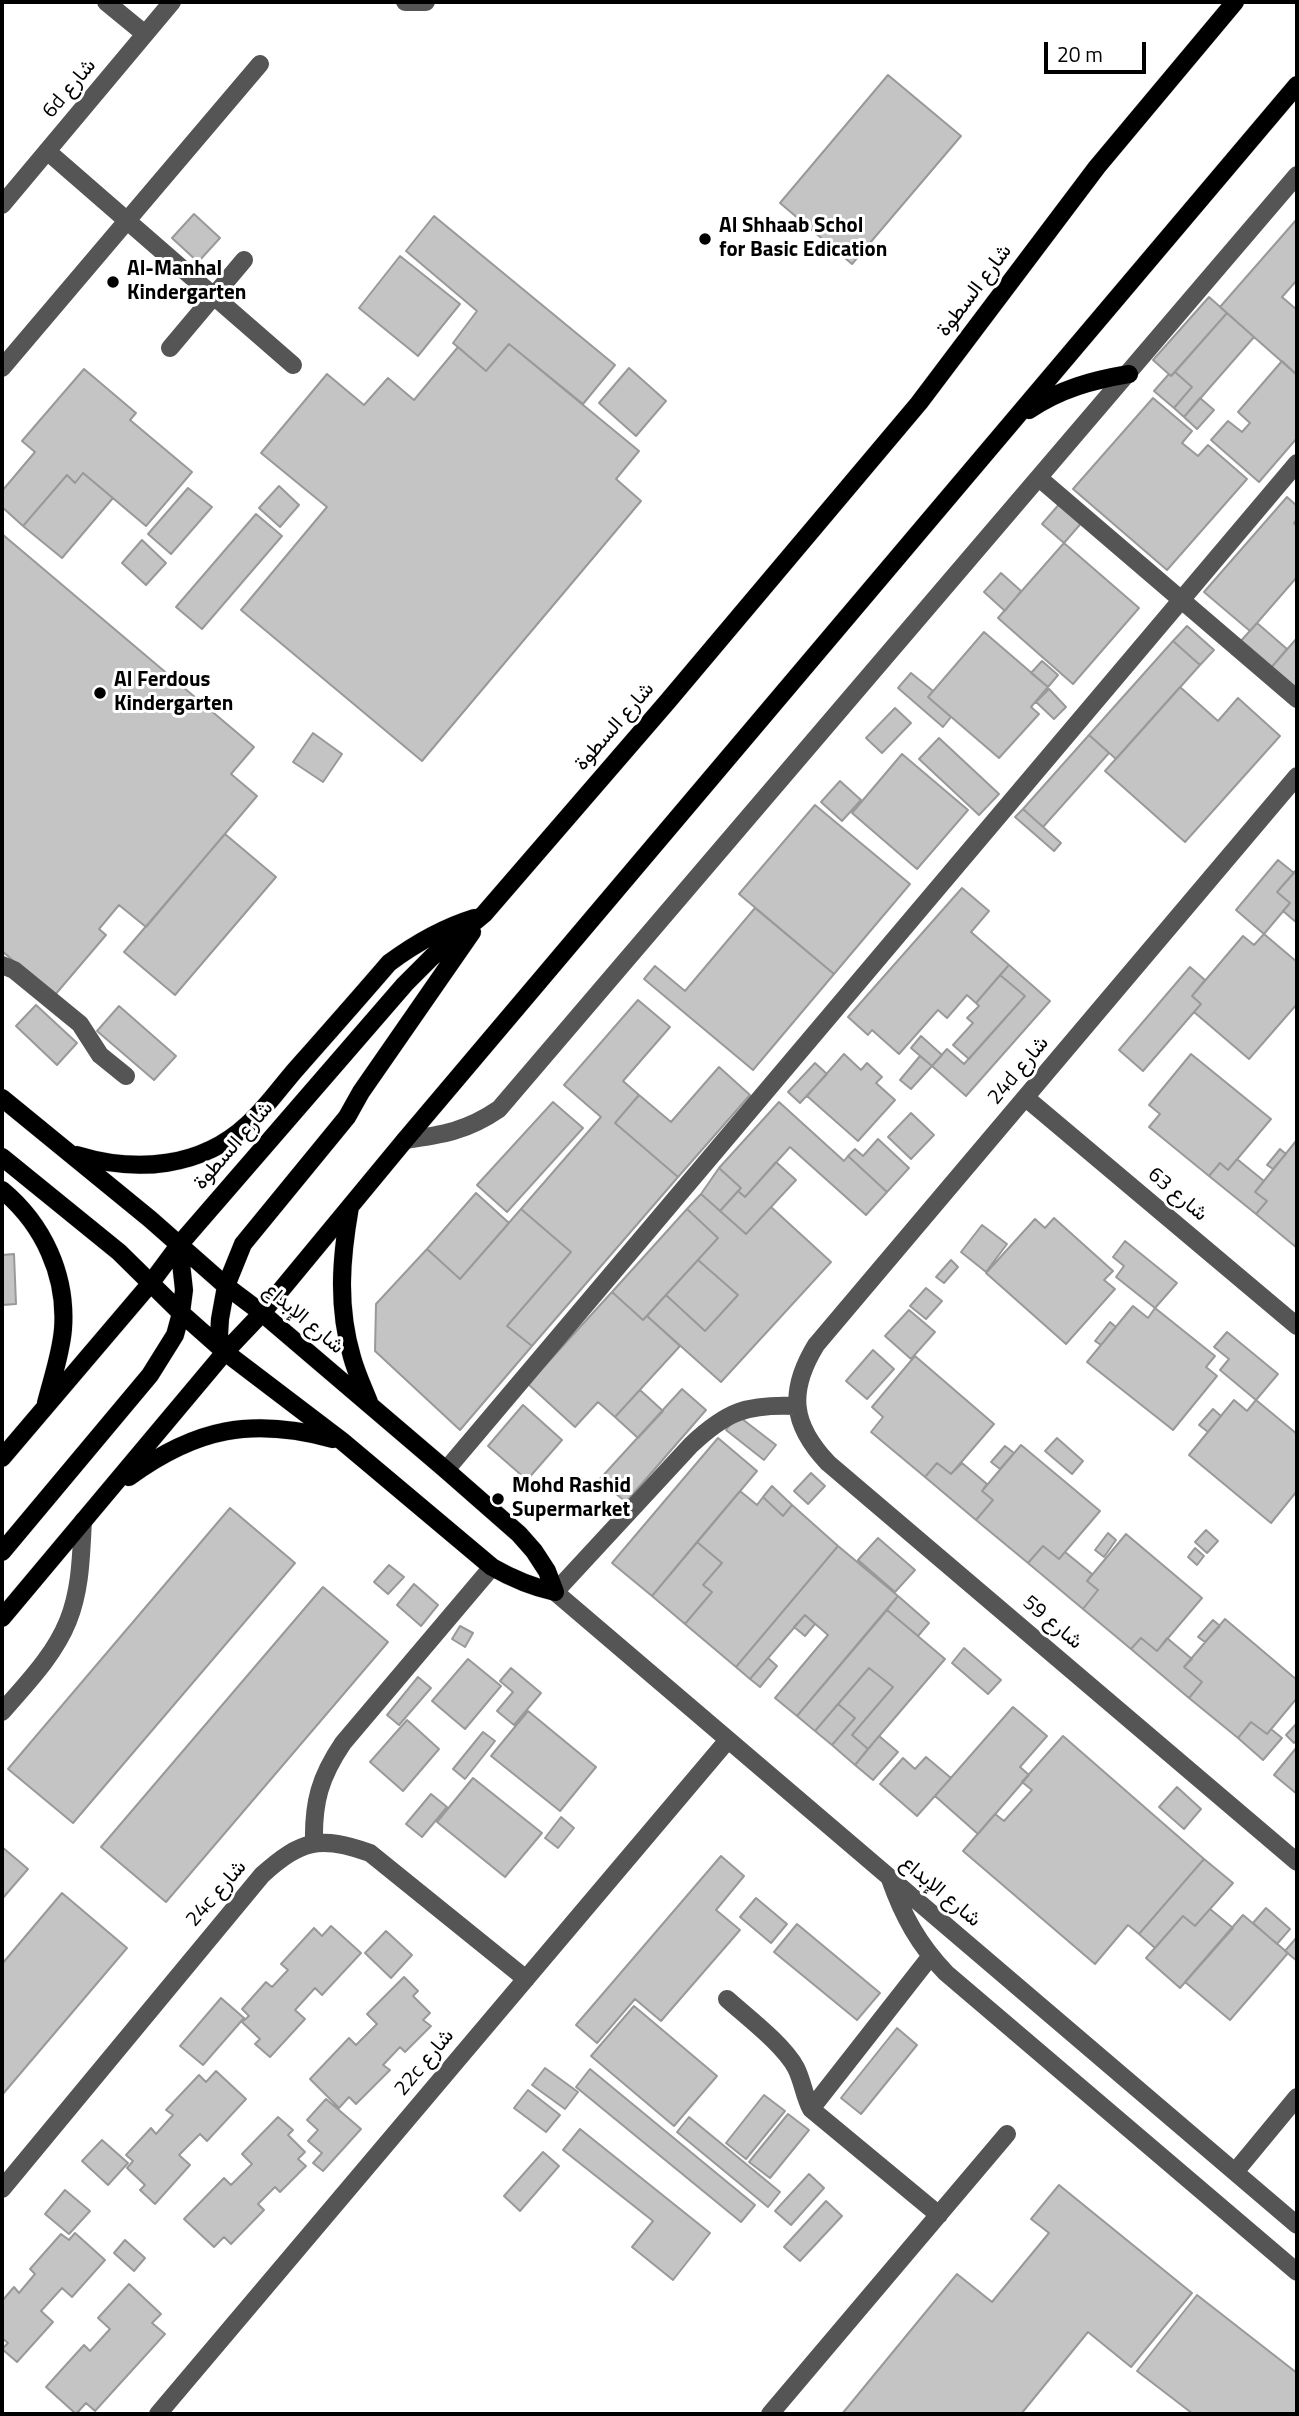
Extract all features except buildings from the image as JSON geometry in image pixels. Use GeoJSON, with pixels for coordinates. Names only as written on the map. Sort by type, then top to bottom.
{"type":"FeatureCollection","features":[{"type":"Feature","properties":{"kind":"main road","name":"شارع السطوة"},"geometry":{"type":"LineString","coordinates":[[2,1458],[150,1284],[179,1245],[405,984],[432,957],[484,914],[659,711],[919,403],[1097,167],[1235,2]]}},
{"type":"Feature","properties":{"kind":"main road"},"geometry":{"type":"LineString","coordinates":[[2,1618],[1297,85]]}},
{"type":"Feature","properties":{"kind":"main road"},"geometry":{"type":"LineString","coordinates":[[1014,419],[1040,402],[1068,389],[1098,379],[1129,374]]}},
{"type":"Feature","properties":{"kind":"main road"},"geometry":{"type":"LineString","coordinates":[[66,1152],[101,1163],[140,1167],[179,1162],[216,1148],[248,1125],[389,963],[418,942],[450,926],[484,914]]}},
{"type":"Feature","properties":{"kind":"main road"},"geometry":{"type":"LineString","coordinates":[[226,1352],[219,1336],[226,1286],[243,1244],[347,1117],[361,1092],[484,914]]}},
{"type":"Feature","properties":{"kind":"main road","name":"شارع الإبداع"},"geometry":{"type":"LineString","coordinates":[[2,1098],[226,1286],[262,1313],[519,1534],[547,1571],[555,1592]]}},
{"type":"Feature","properties":{"kind":"main road","name":"شارع الإبداع"},"geometry":{"type":"LineString","coordinates":[[2,1157],[119,1252],[181,1313],[226,1352],[342,1441],[492,1567],[512,1579],[555,1592]]}},
{"type":"Feature","properties":{"kind":"main road"},"geometry":{"type":"LineString","coordinates":[[2,1190],[16,1202],[38,1229],[54,1261],[62,1295],[63,1330],[44,1409]]}},
{"type":"Feature","properties":{"kind":"main road"},"geometry":{"type":"LineString","coordinates":[[351,1205],[342,1254],[342,1304],[352,1356],[370,1405]]}},
{"type":"Feature","properties":{"kind":"main road"},"geometry":{"type":"LineString","coordinates":[[2,1552],[150,1375],[175,1335],[184,1290],[179,1245]]}},
{"type":"Feature","properties":{"kind":"main road"},"geometry":{"type":"LineString","coordinates":[[102,1499],[162,1454],[196,1438],[233,1430],[270,1427],[342,1441]]}},
{"type":"Feature","properties":{"kind":"street"},"geometry":{"type":"LineString","coordinates":[[106,2],[145,34]]}},
{"type":"Feature","properties":{"kind":"street","name":"6d شارع"},"geometry":{"type":"LineString","coordinates":[[2,205],[172,2]]}},
{"type":"Feature","properties":{"kind":"street"},"geometry":{"type":"LineString","coordinates":[[405,2],[426,2]]}},
{"type":"Feature","properties":{"kind":"street"},"geometry":{"type":"LineString","coordinates":[[2,368],[260,64]]}},
{"type":"Feature","properties":{"kind":"street"},"geometry":{"type":"LineString","coordinates":[[47,151],[293,365]]}},
{"type":"Feature","properties":{"kind":"street"},"geometry":{"type":"LineString","coordinates":[[405,1140],[464,1129],[499,1109],[1297,175]]}},
{"type":"Feature","properties":{"kind":"street"},"geometry":{"type":"LineString","coordinates":[[170,348],[244,260]]}},
{"type":"Feature","properties":{"kind":"street"},"geometry":{"type":"LineString","coordinates":[[446,1470],[1297,463]]}},
{"type":"Feature","properties":{"kind":"street"},"geometry":{"type":"LineString","coordinates":[[1039,478],[1297,699]]}},
{"type":"Feature","properties":{"kind":"street","name":"24d شارع"},"geometry":{"type":"LineString","coordinates":[[796,1406],[798,1384],[805,1363],[816,1345],[1297,776]]}},
{"type":"Feature","properties":{"kind":"street"},"geometry":{"type":"LineString","coordinates":[[2,965],[14,971],[80,1024],[100,1055],[126,1076]]}},
{"type":"Feature","properties":{"kind":"street","name":"شارع 63"},"geometry":{"type":"LineString","coordinates":[[1026,1098],[1297,1326]]}},
{"type":"Feature","properties":{"kind":"street"},"geometry":{"type":"LineString","coordinates":[[555,1592],[691,1445],[713,1425],[738,1411],[766,1405],[796,1406]]}},
{"type":"Feature","properties":{"kind":"street","name":"شارع 59"},"geometry":{"type":"LineString","coordinates":[[796,1406],[802,1427],[813,1447],[828,1463],[1297,1862]]}},
{"type":"Feature","properties":{"kind":"street"},"geometry":{"type":"LineString","coordinates":[[2,1712],[43,1663],[68,1621],[80,1574],[83,1521]]}},
{"type":"Feature","properties":{"kind":"street"},"geometry":{"type":"LineString","coordinates":[[314,1843],[318,1790],[328,1765],[343,1743],[492,1567]]}},
{"type":"Feature","properties":{"kind":"street","name":"شارع الإبداع"},"geometry":{"type":"LineString","coordinates":[[555,1592],[1297,2225]]}},
{"type":"Feature","properties":{"kind":"street","name":"22c شارع"},"geometry":{"type":"LineString","coordinates":[[158,2414],[727,1741]]}},
{"type":"Feature","properties":{"kind":"street","name":"24c شارع"},"geometry":{"type":"LineString","coordinates":[[2,2189],[262,1875],[285,1855],[314,1843],[342,1843],[370,1853],[526,1979]]}},
{"type":"Feature","properties":{"kind":"street"},"geometry":{"type":"LineString","coordinates":[[890,1879],[906,1920],[930,1957],[946,1973],[1297,2272]]}},
{"type":"Feature","properties":{"kind":"street"},"geometry":{"type":"LineString","coordinates":[[811,2109],[930,1957]]}},
{"type":"Feature","properties":{"kind":"street"},"geometry":{"type":"LineString","coordinates":[[727,1999],[786,2054],[795,2067],[811,2109],[939,2215]]}},
{"type":"Feature","properties":{"kind":"street"},"geometry":{"type":"LineString","coordinates":[[1235,2172],[1297,2097]]}},
{"type":"Feature","properties":{"kind":"street"},"geometry":{"type":"LineString","coordinates":[[770,2414],[1007,2134]]}},
{"type":"Feature","properties":{"kind":"place","name":"Al Shhaab Schol for Basic Edication"},"geometry":{"type":"Point","coordinates":[705,239]}},
{"type":"Feature","properties":{"kind":"place","name":"Al-Manhal Kindergarten"},"geometry":{"type":"Point","coordinates":[113,282]}},
{"type":"Feature","properties":{"kind":"place","name":"Al Ferdous Kindergarten"},"geometry":{"type":"Point","coordinates":[100,693]}},
{"type":"Feature","properties":{"kind":"place","name":"Mohd Rashid Supermarket"},"geometry":{"type":"Point","coordinates":[498,1499]}}]}
